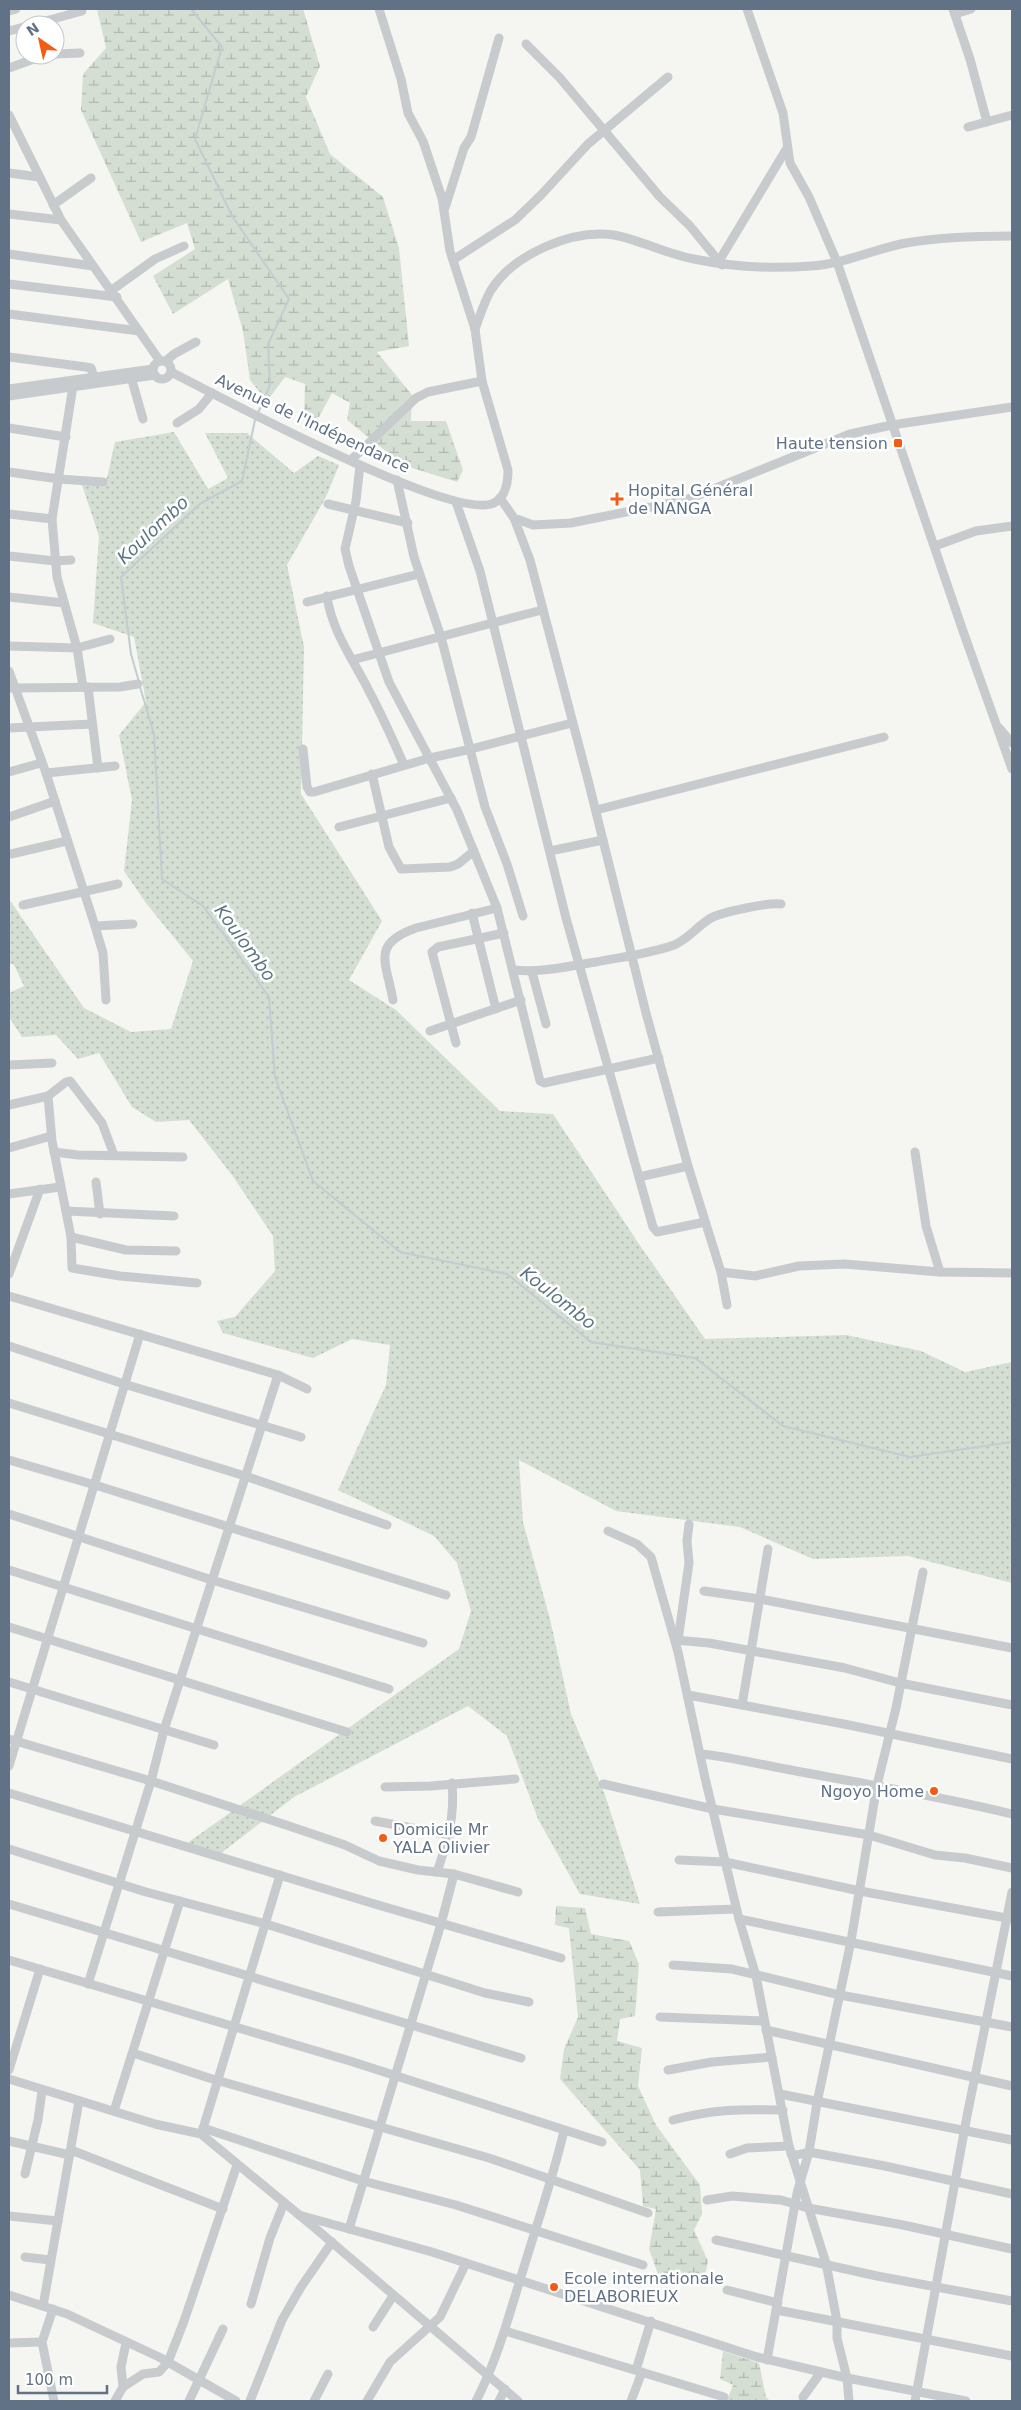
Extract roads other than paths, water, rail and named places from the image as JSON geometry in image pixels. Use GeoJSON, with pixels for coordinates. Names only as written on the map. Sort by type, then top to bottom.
{"type":"FeatureCollection","features":[{"type":"Feature","properties":{"kind":"street"},"geometry":{"type":"LineString","coordinates":[[9,11],[16,9]]}},
{"type":"Feature","properties":{"kind":"street"},"geometry":{"type":"LineString","coordinates":[[379,9],[401,79],[408,113],[423,141],[432,164],[444,211],[453,260],[475,329],[482,381],[508,470],[508,482],[500,498],[514,518],[530,560],[596,810],[631,956],[688,1166],[721,1272],[727,1305]]}},
{"type":"Feature","properties":{"kind":"street"},"geometry":{"type":"LineString","coordinates":[[748,9],[783,113],[787,148],[795,175],[808,197],[837,262],[1012,769]]}},
{"type":"Feature","properties":{"kind":"street"},"geometry":{"type":"LineString","coordinates":[[971,9],[954,11],[987,122]]}},
{"type":"Feature","properties":{"kind":"street"},"geometry":{"type":"LineString","coordinates":[[9,31],[82,11]]}},
{"type":"Feature","properties":{"kind":"street"},"geometry":{"type":"LineString","coordinates":[[444,211],[464,148],[471,137],[499,38]]}},
{"type":"Feature","properties":{"kind":"street"},"geometry":{"type":"LineString","coordinates":[[526,44],[560,78],[660,196],[690,226],[720,263]]}},
{"type":"Feature","properties":{"kind":"street"},"geometry":{"type":"LineString","coordinates":[[65,54],[80,53]]}},
{"type":"Feature","properties":{"kind":"street"},"geometry":{"type":"LineString","coordinates":[[453,260],[515,220],[588,144],[606,131],[668,77]]}},
{"type":"Feature","properties":{"kind":"street"},"geometry":{"type":"LineString","coordinates":[[9,115],[13,133],[39,176],[61,220],[139,331],[163,361],[171,366],[171,372],[164,379],[154,372],[94,376],[9,389]]}},
{"type":"Feature","properties":{"kind":"street"},"geometry":{"type":"LineString","coordinates":[[968,127],[1012,115]]}},
{"type":"Feature","properties":{"kind":"street"},"geometry":{"type":"LineString","coordinates":[[720,263],[787,148]]}},
{"type":"Feature","properties":{"kind":"street"},"geometry":{"type":"LineString","coordinates":[[9,173],[39,176]]}},
{"type":"Feature","properties":{"kind":"street"},"geometry":{"type":"LineString","coordinates":[[53,205],[91,178]]}},
{"type":"Feature","properties":{"kind":"street"},"geometry":{"type":"LineString","coordinates":[[9,214],[61,220]]}},
{"type":"Feature","properties":{"kind":"street"},"geometry":{"type":"LineString","coordinates":[[475,329],[492,290],[507,272],[528,256],[567,240],[590,234],[613,235],[692,259],[779,267],[813,266],[837,262],[907,243],[1012,236]]}},
{"type":"Feature","properties":{"kind":"street"},"geometry":{"type":"LineString","coordinates":[[9,284],[114,294],[155,259],[184,246]]}},
{"type":"Feature","properties":{"kind":"street"},"geometry":{"type":"LineString","coordinates":[[9,254],[93,266]]}},
{"type":"Feature","properties":{"kind":"street"},"geometry":{"type":"LineString","coordinates":[[9,314],[139,331]]}},
{"type":"Feature","properties":{"kind":"street"},"geometry":{"type":"LineString","coordinates":[[9,396],[154,372],[163,361],[196,342]]}},
{"type":"Feature","properties":{"kind":"street"},"geometry":{"type":"LineString","coordinates":[[9,357],[86,367],[90,368],[94,376]]}},
{"type":"Feature","properties":{"kind":"street","name":"Avenue de l'Indépendance"},"geometry":{"type":"LineString","coordinates":[[171,372],[250,414],[397,480],[456,502],[493,504],[500,498]]}},
{"type":"Feature","properties":{"kind":"street"},"geometry":{"type":"LineString","coordinates":[[131,377],[143,419]]}},
{"type":"Feature","properties":{"kind":"street"},"geometry":{"type":"LineString","coordinates":[[351,460],[416,398],[428,392],[482,381]]}},
{"type":"Feature","properties":{"kind":"street"},"geometry":{"type":"LineString","coordinates":[[73,386],[52,519],[55,561],[77,648],[92,724],[98,768]]}},
{"type":"Feature","properties":{"kind":"street"},"geometry":{"type":"LineString","coordinates":[[177,423],[199,409],[212,393]]}},
{"type":"Feature","properties":{"kind":"street"},"geometry":{"type":"LineString","coordinates":[[514,518],[533,525],[571,523],[686,500],[850,434],[892,425],[1012,407]]}},
{"type":"Feature","properties":{"kind":"street"},"geometry":{"type":"LineString","coordinates":[[9,428],[66,437]]}},
{"type":"Feature","properties":{"kind":"street"},"geometry":{"type":"LineString","coordinates":[[360,464],[354,508],[345,549],[356,589],[389,682],[451,798],[497,908],[542,1082],[658,1058]]}},
{"type":"Feature","properties":{"kind":"street"},"geometry":{"type":"LineString","coordinates":[[9,472],[59,479],[103,482]]}},
{"type":"Feature","properties":{"kind":"street"},"geometry":{"type":"LineString","coordinates":[[397,480],[419,574],[441,637],[485,807],[507,864],[523,916]]}},
{"type":"Feature","properties":{"kind":"street"},"geometry":{"type":"LineString","coordinates":[[456,502],[480,571],[607,1070],[655,1231],[705,1222]]}},
{"type":"Feature","properties":{"kind":"street"},"geometry":{"type":"LineString","coordinates":[[328,504],[354,508],[408,523]]}},
{"type":"Feature","properties":{"kind":"street"},"geometry":{"type":"LineString","coordinates":[[9,514],[52,519]]}},
{"type":"Feature","properties":{"kind":"street"},"geometry":{"type":"LineString","coordinates":[[935,546],[976,531],[1012,526]]}},
{"type":"Feature","properties":{"kind":"street"},"geometry":{"type":"LineString","coordinates":[[9,556],[55,561],[71,560]]}},
{"type":"Feature","properties":{"kind":"street"},"geometry":{"type":"LineString","coordinates":[[307,602],[419,574]]}},
{"type":"Feature","properties":{"kind":"street"},"geometry":{"type":"LineString","coordinates":[[9,596],[64,602]]}},
{"type":"Feature","properties":{"kind":"street"},"geometry":{"type":"LineString","coordinates":[[327,596],[330,616],[369,691],[404,765]]}},
{"type":"Feature","properties":{"kind":"street"},"geometry":{"type":"LineString","coordinates":[[352,660],[542,610]]}},
{"type":"Feature","properties":{"kind":"street"},"geometry":{"type":"LineString","coordinates":[[9,646],[77,648],[110,639]]}},
{"type":"Feature","properties":{"kind":"street"},"geometry":{"type":"LineString","coordinates":[[9,671],[12,688],[46,773],[95,926],[103,954],[106,1000]]}},
{"type":"Feature","properties":{"kind":"street"},"geometry":{"type":"LineString","coordinates":[[12,688],[120,687],[138,684]]}},
{"type":"Feature","properties":{"kind":"street"},"geometry":{"type":"LineString","coordinates":[[303,749],[310,792],[430,758],[471,750],[521,735],[572,723]]}},
{"type":"Feature","properties":{"kind":"street"},"geometry":{"type":"LineString","coordinates":[[9,728],[92,724]]}},
{"type":"Feature","properties":{"kind":"street"},"geometry":{"type":"LineString","coordinates":[[996,725],[1012,743]]}},
{"type":"Feature","properties":{"kind":"street"},"geometry":{"type":"LineString","coordinates":[[596,810],[884,737]]}},
{"type":"Feature","properties":{"kind":"street"},"geometry":{"type":"LineString","coordinates":[[9,772],[41,763]]}},
{"type":"Feature","properties":{"kind":"street"},"geometry":{"type":"LineString","coordinates":[[46,773],[115,766]]}},
{"type":"Feature","properties":{"kind":"street"},"geometry":{"type":"LineString","coordinates":[[372,774],[380,816],[389,847],[401,869],[450,867],[458,864],[474,852]]}},
{"type":"Feature","properties":{"kind":"street"},"geometry":{"type":"LineString","coordinates":[[339,827],[451,798]]}},
{"type":"Feature","properties":{"kind":"street"},"geometry":{"type":"LineString","coordinates":[[9,817],[55,802]]}},
{"type":"Feature","properties":{"kind":"street"},"geometry":{"type":"LineString","coordinates":[[550,851],[603,840]]}},
{"type":"Feature","properties":{"kind":"street"},"geometry":{"type":"LineString","coordinates":[[10,854],[67,841]]}},
{"type":"Feature","properties":{"kind":"street"},"geometry":{"type":"LineString","coordinates":[[23,905],[118,884]]}},
{"type":"Feature","properties":{"kind":"street"},"geometry":{"type":"LineString","coordinates":[[513,970],[532,972],[631,956],[685,940],[710,919],[723,914],[773,903],[781,904]]}},
{"type":"Feature","properties":{"kind":"street"},"geometry":{"type":"LineString","coordinates":[[393,1000],[385,954],[389,942],[394,937],[416,928],[497,908]]}},
{"type":"Feature","properties":{"kind":"street"},"geometry":{"type":"LineString","coordinates":[[472,913],[496,1009]]}},
{"type":"Feature","properties":{"kind":"street"},"geometry":{"type":"LineString","coordinates":[[95,926],[133,924]]}},
{"type":"Feature","properties":{"kind":"street"},"geometry":{"type":"LineString","coordinates":[[456,1044],[432,952],[438,947],[504,933]]}},
{"type":"Feature","properties":{"kind":"street"},"geometry":{"type":"LineString","coordinates":[[532,972],[546,1024]]}},
{"type":"Feature","properties":{"kind":"street"},"geometry":{"type":"LineString","coordinates":[[430,1031],[520,1000]]}},
{"type":"Feature","properties":{"kind":"street"},"geometry":{"type":"LineString","coordinates":[[9,1065],[52,1063]]}},
{"type":"Feature","properties":{"kind":"street"},"geometry":{"type":"LineString","coordinates":[[9,1105],[48,1096],[70,1081],[102,1124],[114,1155]]}},
{"type":"Feature","properties":{"kind":"street"},"geometry":{"type":"LineString","coordinates":[[48,1096],[51,1136],[60,1187],[72,1237],[71,1266],[75,1270],[197,1283]]}},
{"type":"Feature","properties":{"kind":"street"},"geometry":{"type":"LineString","coordinates":[[9,1148],[51,1136]]}},
{"type":"Feature","properties":{"kind":"street"},"geometry":{"type":"LineString","coordinates":[[54,1152],[78,1155],[184,1156]]}},
{"type":"Feature","properties":{"kind":"street"},"geometry":{"type":"LineString","coordinates":[[915,1152],[926,1226],[940,1272]]}},
{"type":"Feature","properties":{"kind":"street"},"geometry":{"type":"LineString","coordinates":[[639,1177],[688,1166]]}},
{"type":"Feature","properties":{"kind":"street"},"geometry":{"type":"LineString","coordinates":[[96,1182],[100,1214]]}},
{"type":"Feature","properties":{"kind":"street"},"geometry":{"type":"LineString","coordinates":[[9,1194],[60,1187]]}},
{"type":"Feature","properties":{"kind":"street"},"geometry":{"type":"LineString","coordinates":[[9,1274],[28,1220],[38,1199],[40,1189]]}},
{"type":"Feature","properties":{"kind":"street"},"geometry":{"type":"LineString","coordinates":[[66,1211],[174,1216]]}},
{"type":"Feature","properties":{"kind":"street"},"geometry":{"type":"LineString","coordinates":[[72,1237],[126,1250],[176,1251]]}},
{"type":"Feature","properties":{"kind":"street"},"geometry":{"type":"LineString","coordinates":[[721,1272],[755,1276],[799,1266],[837,1264],[940,1272],[1012,1273]]}},
{"type":"Feature","properties":{"kind":"street"},"geometry":{"type":"LineString","coordinates":[[9,1296],[278,1375],[307,1388]]}},
{"type":"Feature","properties":{"kind":"street"},"geometry":{"type":"LineString","coordinates":[[9,1766],[12,1741],[32,1689],[48,1639],[140,1334]]}},
{"type":"Feature","properties":{"kind":"street"},"geometry":{"type":"LineString","coordinates":[[9,1346],[124,1384],[301,1437]]}},
{"type":"Feature","properties":{"kind":"street"},"geometry":{"type":"LineString","coordinates":[[88,1984],[151,1781],[164,1730],[278,1375]]}},
{"type":"Feature","properties":{"kind":"street"},"geometry":{"type":"LineString","coordinates":[[9,1403],[246,1476],[387,1525]]}},
{"type":"Feature","properties":{"kind":"street"},"geometry":{"type":"LineString","coordinates":[[9,1460],[95,1484],[229,1528],[446,1595]]}},
{"type":"Feature","properties":{"kind":"street"},"geometry":{"type":"LineString","coordinates":[[9,1514],[212,1580],[423,1643]]}},
{"type":"Feature","properties":{"kind":"street"},"geometry":{"type":"LineString","coordinates":[[676,1640],[689,1563],[687,1541],[689,1524]]}},
{"type":"Feature","properties":{"kind":"street"},"geometry":{"type":"LineString","coordinates":[[608,1531],[637,1544],[651,1557],[676,1640],[712,1809],[736,1909],[756,1976],[784,2110],[790,2150],[826,2263],[837,2321],[837,2338],[847,2378],[849,2401]]}},
{"type":"Feature","properties":{"kind":"street"},"geometry":{"type":"LineString","coordinates":[[742,1705],[768,1549]]}},
{"type":"Feature","properties":{"kind":"street"},"geometry":{"type":"LineString","coordinates":[[9,1570],[389,1690]]}},
{"type":"Feature","properties":{"kind":"street"},"geometry":{"type":"LineString","coordinates":[[767,2360],[788,2255],[795,2204],[809,2152],[817,2103],[851,1941],[877,1785],[890,1734],[924,1572]]}},
{"type":"Feature","properties":{"kind":"street"},"geometry":{"type":"LineString","coordinates":[[704,1591],[760,1599],[1012,1648]]}},
{"type":"Feature","properties":{"kind":"street"},"geometry":{"type":"LineString","coordinates":[[9,1627],[347,1732]]}},
{"type":"Feature","properties":{"kind":"street"},"geometry":{"type":"LineString","coordinates":[[676,1640],[709,1643],[845,1668],[900,1683],[1012,1705]]}},
{"type":"Feature","properties":{"kind":"street"},"geometry":{"type":"LineString","coordinates":[[9,1682],[214,1745]]}},
{"type":"Feature","properties":{"kind":"street"},"geometry":{"type":"LineString","coordinates":[[688,1695],[1012,1759]]}},
{"type":"Feature","properties":{"kind":"street"},"geometry":{"type":"LineString","coordinates":[[12,1741],[151,1781],[336,1842],[379,1861],[398,1866],[454,1874],[518,1892]]}},
{"type":"Feature","properties":{"kind":"street"},"geometry":{"type":"LineString","coordinates":[[701,1754],[744,1759],[788,1770],[877,1785],[1012,1814]]}},
{"type":"Feature","properties":{"kind":"street"},"geometry":{"type":"LineString","coordinates":[[385,1787],[431,1786],[515,1779]]}},
{"type":"Feature","properties":{"kind":"street"},"geometry":{"type":"LineString","coordinates":[[437,1872],[450,1836],[454,1801],[452,1783]]}},
{"type":"Feature","properties":{"kind":"street"},"geometry":{"type":"LineString","coordinates":[[603,1784],[712,1809],[870,1835],[935,1855],[965,1858],[1012,1868]]}},
{"type":"Feature","properties":{"kind":"street"},"geometry":{"type":"LineString","coordinates":[[9,1792],[442,1924],[561,1958]]}},
{"type":"Feature","properties":{"kind":"street"},"geometry":{"type":"LineString","coordinates":[[375,1821],[450,1836]]}},
{"type":"Feature","properties":{"kind":"street"},"geometry":{"type":"LineString","coordinates":[[9,1849],[180,1901],[266,1924],[485,1993],[529,2002]]}},
{"type":"Feature","properties":{"kind":"street"},"geometry":{"type":"LineString","coordinates":[[679,1860],[725,1862],[860,1891],[1010,1918]]}},
{"type":"Feature","properties":{"kind":"street"},"geometry":{"type":"LineString","coordinates":[[202,2131],[280,1874]]}},
{"type":"Feature","properties":{"kind":"street"},"geometry":{"type":"LineString","coordinates":[[349,2229],[442,1924],[454,1874]]}},
{"type":"Feature","properties":{"kind":"street"},"geometry":{"type":"LineString","coordinates":[[914,2401],[964,2131],[996,1973],[1010,1918],[1012,1892]]}},
{"type":"Feature","properties":{"kind":"street"},"geometry":{"type":"LineString","coordinates":[[114,2111],[180,1901]]}},
{"type":"Feature","properties":{"kind":"street"},"geometry":{"type":"LineString","coordinates":[[9,1904],[104,1932],[163,1952],[520,2058]]}},
{"type":"Feature","properties":{"kind":"street"},"geometry":{"type":"LineString","coordinates":[[658,1912],[736,1909]]}},
{"type":"Feature","properties":{"kind":"street"},"geometry":{"type":"LineString","coordinates":[[739,1920],[851,1941],[1012,1976]]}},
{"type":"Feature","properties":{"kind":"street"},"geometry":{"type":"LineString","coordinates":[[9,1960],[395,2076],[602,2142]]}},
{"type":"Feature","properties":{"kind":"street"},"geometry":{"type":"LineString","coordinates":[[673,1965],[722,1968],[840,1995],[1012,2027]]}},
{"type":"Feature","properties":{"kind":"street"},"geometry":{"type":"LineString","coordinates":[[9,2070],[40,1969]]}},
{"type":"Feature","properties":{"kind":"street"},"geometry":{"type":"LineString","coordinates":[[660,2017],[765,2025],[829,2046],[903,2060],[1012,2086]]}},
{"type":"Feature","properties":{"kind":"street"},"geometry":{"type":"LineString","coordinates":[[133,2053],[218,2080],[380,2126],[552,2180],[648,2213]]}},
{"type":"Feature","properties":{"kind":"street"},"geometry":{"type":"LineString","coordinates":[[668,2070],[712,2062],[772,2057]]}},
{"type":"Feature","properties":{"kind":"street"},"geometry":{"type":"LineString","coordinates":[[9,2079],[42,2091],[155,2124],[202,2131],[363,2181],[456,2205],[644,2265]]}},
{"type":"Feature","properties":{"kind":"street"},"geometry":{"type":"LineString","coordinates":[[25,2174],[42,2091]]}},
{"type":"Feature","properties":{"kind":"street"},"geometry":{"type":"LineString","coordinates":[[780,2094],[817,2103],[1012,2140]]}},
{"type":"Feature","properties":{"kind":"street"},"geometry":{"type":"LineString","coordinates":[[43,2306],[79,2101]]}},
{"type":"Feature","properties":{"kind":"street"},"geometry":{"type":"LineString","coordinates":[[673,2120],[699,2113],[728,2109],[784,2110]]}},
{"type":"Feature","properties":{"kind":"street"},"geometry":{"type":"LineString","coordinates":[[202,2131],[238,2165],[332,2242],[518,2401]]}},
{"type":"Feature","properties":{"kind":"street"},"geometry":{"type":"LineString","coordinates":[[476,2401],[489,2376],[505,2330],[552,2180],[564,2131]]}},
{"type":"Feature","properties":{"kind":"street"},"geometry":{"type":"LineString","coordinates":[[9,2141],[70,2152],[223,2209]]}},
{"type":"Feature","properties":{"kind":"street"},"geometry":{"type":"LineString","coordinates":[[730,2154],[747,2148],[790,2150],[797,2156],[809,2152],[885,2166],[1012,2194]]}},
{"type":"Feature","properties":{"kind":"street"},"geometry":{"type":"LineString","coordinates":[[122,2387],[143,2374],[159,2372],[168,2362],[238,2165]]}},
{"type":"Feature","properties":{"kind":"street"},"geometry":{"type":"LineString","coordinates":[[707,2200],[732,2196],[756,2196],[1012,2249]]}},
{"type":"Feature","properties":{"kind":"street"},"geometry":{"type":"LineString","coordinates":[[251,2304],[270,2238],[284,2203]]}},
{"type":"Feature","properties":{"kind":"street"},"geometry":{"type":"LineString","coordinates":[[299,2215],[466,2263],[519,2282],[651,2321],[767,2360],[966,2401]]}},
{"type":"Feature","properties":{"kind":"street"},"geometry":{"type":"LineString","coordinates":[[9,2216],[58,2221]]}},
{"type":"Feature","properties":{"kind":"street"},"geometry":{"type":"LineString","coordinates":[[716,2240],[826,2263],[877,2276],[1012,2301]]}},
{"type":"Feature","properties":{"kind":"street"},"geometry":{"type":"LineString","coordinates":[[250,2401],[282,2320],[301,2287],[332,2242]]}},
{"type":"Feature","properties":{"kind":"street"},"geometry":{"type":"LineString","coordinates":[[25,2257],[50,2260]]}},
{"type":"Feature","properties":{"kind":"street"},"geometry":{"type":"LineString","coordinates":[[367,2401],[390,2362],[440,2317],[466,2263]]}},
{"type":"Feature","properties":{"kind":"street"},"geometry":{"type":"LineString","coordinates":[[727,2290],[778,2307],[837,2321],[1012,2356]]}},
{"type":"Feature","properties":{"kind":"street"},"geometry":{"type":"LineString","coordinates":[[9,2295],[68,2314],[168,2362],[232,2400]]}},
{"type":"Feature","properties":{"kind":"street"},"geometry":{"type":"LineString","coordinates":[[373,2327],[393,2296]]}},
{"type":"Feature","properties":{"kind":"street"},"geometry":{"type":"LineString","coordinates":[[52,2309],[42,2342],[54,2401]]}},
{"type":"Feature","properties":{"kind":"street"},"geometry":{"type":"LineString","coordinates":[[631,2401],[651,2321]]}},
{"type":"Feature","properties":{"kind":"street"},"geometry":{"type":"LineString","coordinates":[[189,2401],[223,2329]]}},
{"type":"Feature","properties":{"kind":"street"},"geometry":{"type":"LineString","coordinates":[[505,2330],[724,2396]]}},
{"type":"Feature","properties":{"kind":"street"},"geometry":{"type":"LineString","coordinates":[[9,2343],[42,2342]]}},
{"type":"Feature","properties":{"kind":"street"},"geometry":{"type":"LineString","coordinates":[[115,2401],[122,2387],[121,2367],[126,2343]]}},
{"type":"Feature","properties":{"kind":"street"},"geometry":{"type":"LineString","coordinates":[[803,2397],[821,2372]]}},
{"type":"Feature","properties":{"kind":"street"},"geometry":{"type":"LineString","coordinates":[[314,2401],[328,2374]]}},
{"type":"Feature","properties":{"kind":"street"},"geometry":{"type":"LineString","coordinates":[[499,2401],[505,2389]]}},
{"type":"Feature","properties":{"kind":"waterway","name":"Koulombo"},"geometry":{"type":"LineString","coordinates":[[191,9],[222,47],[195,139],[232,216],[289,299],[268,344],[270,385],[258,413]]}},
{"type":"Feature","properties":{"kind":"waterway","name":"Koulombo"},"geometry":{"type":"LineString","coordinates":[[139,682],[131,654],[121,577],[201,503],[242,481],[255,420]]}},
{"type":"Feature","properties":{"kind":"waterway","name":"Koulombo"},"geometry":{"type":"LineString","coordinates":[[140,687],[154,734],[162,879],[203,906],[269,997],[275,1077],[313,1181],[400,1252],[507,1274],[591,1342],[695,1358],[783,1426],[910,1457],[1012,1442]]}},
{"type":"Feature","properties":{"kind":"place","name":"Haute tension"},"geometry":{"type":"Point","coordinates":[898,443]}},
{"type":"Feature","properties":{"kind":"place","name":"Hopital Général de NANGA"},"geometry":{"type":"Point","coordinates":[617,499]}},
{"type":"Feature","properties":{"kind":"place","name":"Ngoyo Home"},"geometry":{"type":"Point","coordinates":[934,1791]}},
{"type":"Feature","properties":{"kind":"place","name":"Domicile Mr YALA Olivier"},"geometry":{"type":"Point","coordinates":[383,1838]}},
{"type":"Feature","properties":{"kind":"place","name":"Ecole internationale DELABORIEUX"},"geometry":{"type":"Point","coordinates":[554,2287]}}]}
